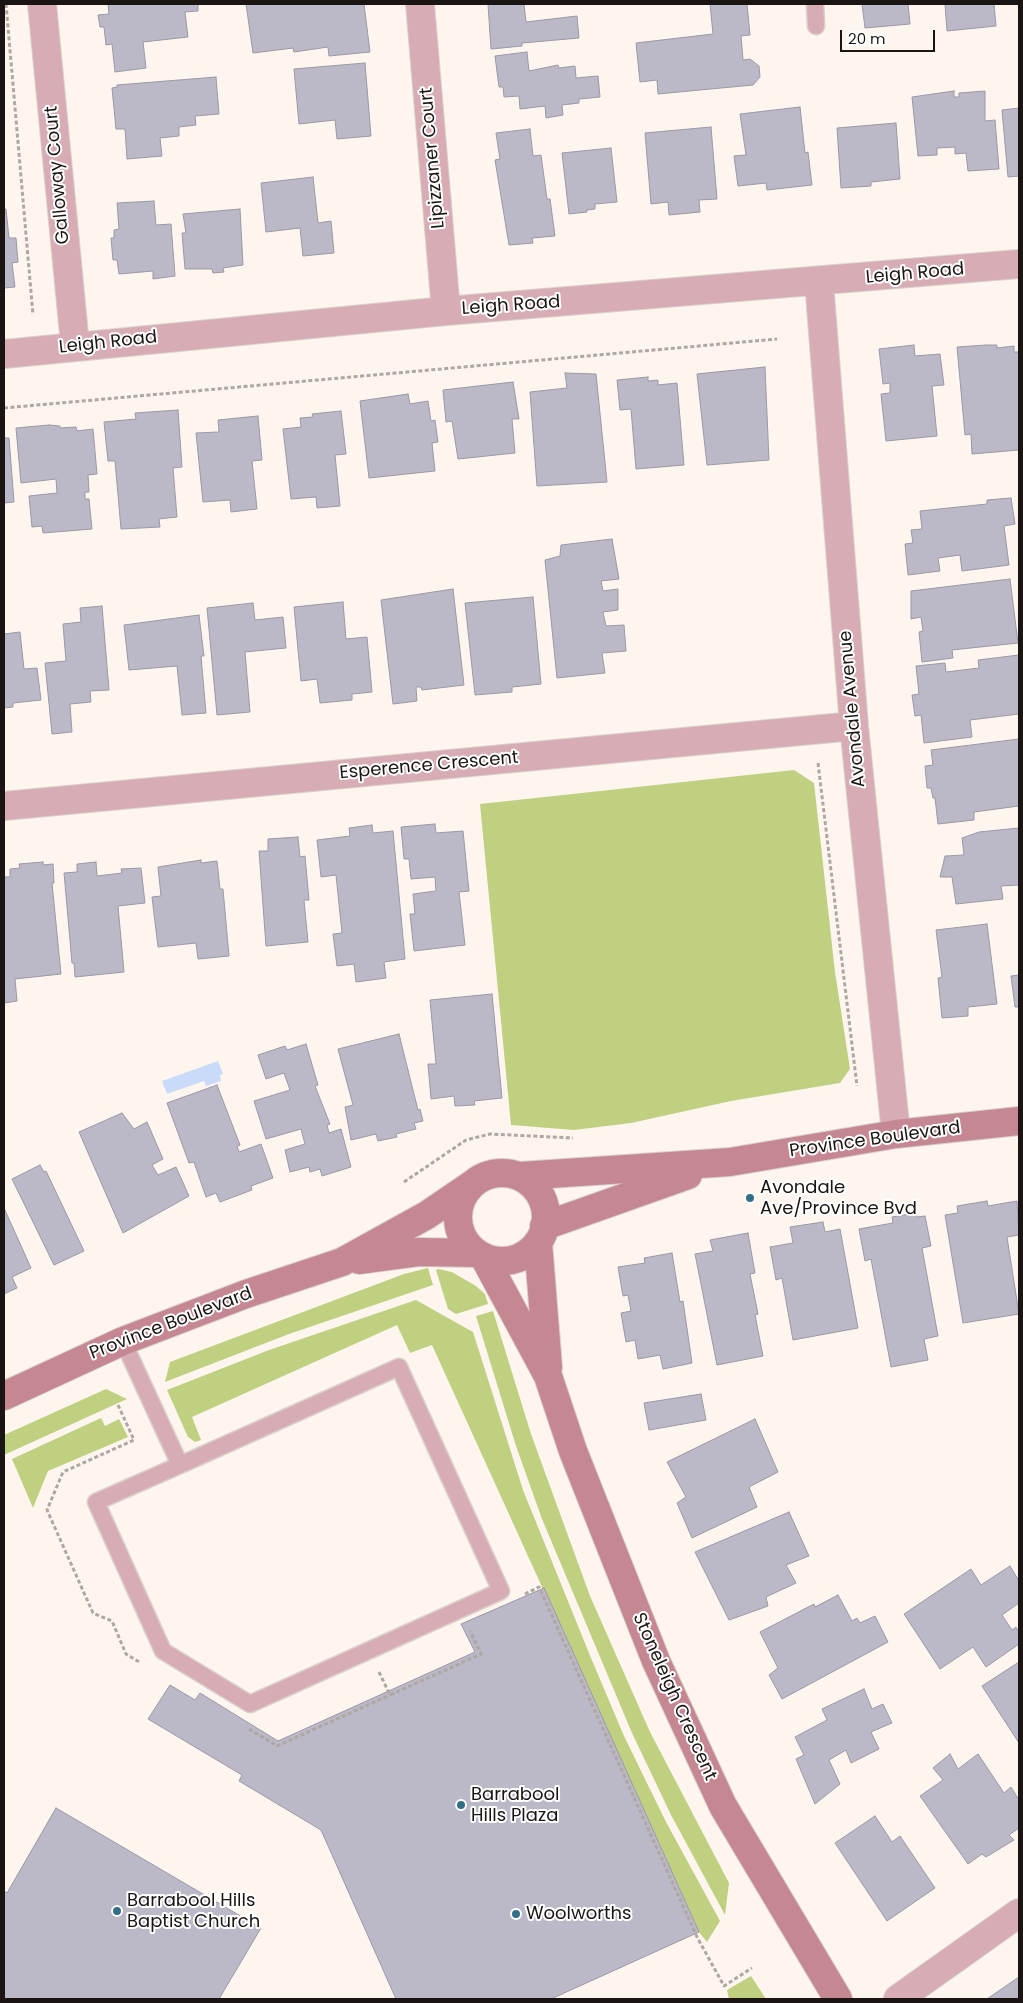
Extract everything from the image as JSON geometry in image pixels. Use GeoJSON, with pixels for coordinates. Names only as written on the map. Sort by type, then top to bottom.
{"type":"FeatureCollection","features":[{"type":"Feature","properties":{"kind":"street","name":"Galloway Court"},"geometry":{"type":"LineString","coordinates":[[42,4],[75,345]]}},
{"type":"Feature","properties":{"kind":"street","name":"Lipizzaner Court"},"geometry":{"type":"LineString","coordinates":[[420,4],[446,311]]}},
{"type":"Feature","properties":{"kind":"street","name":"Leigh Road"},"geometry":{"type":"LineString","coordinates":[[4,354],[75,345],[446,311],[818,282],[1019,264]]}},
{"type":"Feature","properties":{"kind":"street","name":"Avondale Avenue"},"geometry":{"type":"LineString","coordinates":[[818,282],[854,726],[896,1134]]}},
{"type":"Feature","properties":{"kind":"street","name":"Esperence Crescent"},"geometry":{"type":"LineString","coordinates":[[4,806],[854,726]]}},
{"type":"Feature","properties":{"kind":"street","name":"Province Boulevard"},"geometry":{"type":"LineString","coordinates":[[4,1396],[123,1340],[246,1294],[342,1262],[426,1215],[474,1182],[488,1175],[504,1172],[520,1176],[730,1162],[896,1134],[1019,1121]]}},
{"type":"Feature","properties":{"kind":"street","name":"Province Boulevard"},"geometry":{"type":"LineString","coordinates":[[342,1262],[418,1252],[480,1255],[498,1261],[514,1260],[527,1253],[541,1234],[672,1179],[730,1162]]}},
{"type":"Feature","properties":{"kind":"street"},"geometry":{"type":"LineString","coordinates":[[520,1176],[534,1186],[543,1200],[546,1216],[541,1234]]}},
{"type":"Feature","properties":{"kind":"street"},"geometry":{"type":"LineString","coordinates":[[474,1182],[464,1195],[458,1210],[459,1226],[465,1241],[480,1255]]}},
{"type":"Feature","properties":{"kind":"street","name":"Stoneleigh Crescent"},"geometry":{"type":"LineString","coordinates":[[541,1234],[548,1376]]}},
{"type":"Feature","properties":{"kind":"street","name":"Stoneleigh Crescent"},"geometry":{"type":"LineString","coordinates":[[480,1255],[548,1376],[573,1451],[656,1662],[723,1806],[838,1999]]}},
{"type":"Feature","properties":{"kind":"street"},"geometry":{"type":"LineString","coordinates":[[898,1999],[1019,1913]]}},
{"type":"Feature","properties":{"kind":"lane"},"geometry":{"type":"LineString","coordinates":[[816,4],[816,26]]}},
{"type":"Feature","properties":{"kind":"lane"},"geometry":{"type":"LineString","coordinates":[[123,1340],[180,1465]]}},
{"type":"Feature","properties":{"kind":"lane"},"geometry":{"type":"LineString","coordinates":[[399,1367],[500,1591],[250,1704],[163,1651],[96,1502],[180,1465],[399,1367]]}},
{"type":"Feature","properties":{"kind":"path"},"geometry":{"type":"LineString","coordinates":[[6,4],[33,315]]}},
{"type":"Feature","properties":{"kind":"path"},"geometry":{"type":"LineString","coordinates":[[4,408],[777,339]]}},
{"type":"Feature","properties":{"kind":"path"},"geometry":{"type":"LineString","coordinates":[[818,763],[857,1086]]}},
{"type":"Feature","properties":{"kind":"path"},"geometry":{"type":"LineString","coordinates":[[404,1182],[466,1140],[490,1134],[573,1138]]}},
{"type":"Feature","properties":{"kind":"path"},"geometry":{"type":"LineString","coordinates":[[523,1594],[539,1587],[696,1936],[724,1986],[752,1968]]}},
{"type":"Feature","properties":{"kind":"path"},"geometry":{"type":"LineString","coordinates":[[370,1650],[390,1695],[481,1654],[469,1629]]}},
{"type":"Feature","properties":{"kind":"green space"},"geometry":{"type":"Polygon","coordinates":[[[794,770],[814,783],[835,972],[850,1069],[840,1083],[731,1101],[631,1123],[574,1130],[511,1125],[480,804],[794,770]]]}},
{"type":"Feature","properties":{"kind":"green space"},"geometry":{"type":"Polygon","coordinates":[[[428,1268],[433,1285],[289,1334],[165,1382],[170,1362],[404,1274],[428,1268]]]}},
{"type":"Feature","properties":{"kind":"green space"},"geometry":{"type":"Polygon","coordinates":[[[436,1270],[452,1272],[476,1286],[485,1294],[488,1304],[456,1314],[448,1309],[436,1270]]]}},
{"type":"Feature","properties":{"kind":"green space"},"geometry":{"type":"Polygon","coordinates":[[[416,1300],[473,1332],[523,1490],[591,1658],[624,1736],[666,1822],[720,1921],[707,1942],[699,1932],[432,1345],[410,1353],[397,1325],[192,1417],[201,1440],[195,1442],[188,1437],[167,1390],[269,1350],[416,1300]]]}},
{"type":"Feature","properties":{"kind":"green space"},"geometry":{"type":"Polygon","coordinates":[[[493,1311],[531,1434],[590,1596],[650,1732],[729,1883],[725,1915],[671,1815],[632,1733],[542,1519],[516,1446],[476,1316],[493,1311]]]}},
{"type":"Feature","properties":{"kind":"green space"},"geometry":{"type":"Polygon","coordinates":[[[106,1389],[127,1399],[4,1455],[4,1435],[106,1389]]]}},
{"type":"Feature","properties":{"kind":"green space"},"geometry":{"type":"Polygon","coordinates":[[[101,1418],[105,1426],[119,1419],[128,1437],[48,1471],[33,1508],[12,1459],[101,1418]]]}},
{"type":"Feature","properties":{"kind":"green space"},"geometry":{"type":"Polygon","coordinates":[[[751,1976],[766,1999],[729,1999],[727,1990],[751,1976]]]}},
{"type":"Feature","properties":{"kind":"water"},"geometry":{"type":"Polygon","coordinates":[[[218,1061],[223,1074],[220,1075],[221,1081],[206,1086],[204,1081],[167,1094],[162,1081],[218,1061]]]}},
{"type":"Feature","properties":{"kind":"building"},"geometry":{"type":"Polygon","coordinates":[[[108,4],[198,4],[198,11],[185,12],[188,37],[143,42],[146,68],[115,72],[112,44],[106,45],[104,27],[100,27],[98,15],[109,14],[108,4]]]}},
{"type":"Feature","properties":{"kind":"building"},"geometry":{"type":"Polygon","coordinates":[[[246,4],[364,4],[370,52],[329,56],[328,47],[294,52],[293,48],[253,53],[246,4]]]}},
{"type":"Feature","properties":{"kind":"building"},"geometry":{"type":"Polygon","coordinates":[[[488,4],[524,4],[526,22],[577,16],[579,38],[522,43],[522,46],[491,49],[488,4]]]}},
{"type":"Feature","properties":{"kind":"building"},"geometry":{"type":"Polygon","coordinates":[[[710,4],[747,4],[750,35],[741,36],[743,60],[750,59],[759,66],[760,77],[753,85],[658,94],[657,80],[640,82],[636,43],[713,34],[710,4]]]}},
{"type":"Feature","properties":{"kind":"building"},"geometry":{"type":"Polygon","coordinates":[[[862,4],[908,4],[910,24],[865,28],[862,4]]]}},
{"type":"Feature","properties":{"kind":"building"},"geometry":{"type":"Polygon","coordinates":[[[945,4],[994,4],[996,26],[947,31],[945,4]]]}},
{"type":"Feature","properties":{"kind":"building"},"geometry":{"type":"Polygon","coordinates":[[[527,52],[529,71],[558,65],[559,68],[575,66],[576,78],[598,76],[600,97],[579,99],[579,103],[562,105],[563,115],[546,118],[545,106],[520,109],[519,96],[504,97],[503,87],[499,87],[495,56],[527,52]]]}},
{"type":"Feature","properties":{"kind":"building"},"geometry":{"type":"Polygon","coordinates":[[[365,63],[371,136],[337,139],[335,120],[299,124],[294,69],[365,63]]]}},
{"type":"Feature","properties":{"kind":"building"},"geometry":{"type":"Polygon","coordinates":[[[216,77],[219,114],[195,116],[196,125],[179,127],[179,136],[160,138],[162,156],[127,159],[125,129],[116,129],[112,88],[117,87],[117,85],[216,77]]]}},
{"type":"Feature","properties":{"kind":"building"},"geometry":{"type":"Polygon","coordinates":[[[954,91],[954,97],[959,97],[959,93],[985,91],[985,121],[995,120],[999,169],[968,171],[966,153],[955,154],[955,147],[937,148],[937,155],[918,156],[912,97],[954,91]]]}},
{"type":"Feature","properties":{"kind":"building"},"geometry":{"type":"Polygon","coordinates":[[[800,107],[805,153],[808,152],[812,185],[767,190],[766,183],[738,186],[734,156],[746,155],[740,114],[800,107]]]}},
{"type":"Feature","properties":{"kind":"building"},"geometry":{"type":"Polygon","coordinates":[[[1019,108],[1019,176],[1008,177],[1002,110],[1019,108]]]}},
{"type":"Feature","properties":{"kind":"building"},"geometry":{"type":"Polygon","coordinates":[[[896,123],[900,179],[871,182],[871,186],[841,188],[837,128],[896,123]]]}},
{"type":"Feature","properties":{"kind":"building"},"geometry":{"type":"Polygon","coordinates":[[[711,127],[717,199],[699,200],[700,212],[669,215],[668,202],[651,204],[645,133],[711,127]]]}},
{"type":"Feature","properties":{"kind":"building"},"geometry":{"type":"Polygon","coordinates":[[[530,129],[533,156],[541,155],[547,199],[550,199],[555,236],[532,238],[533,243],[509,245],[495,160],[500,159],[496,133],[530,129]]]}},
{"type":"Feature","properties":{"kind":"building"},"geometry":{"type":"Polygon","coordinates":[[[611,148],[617,202],[595,204],[595,209],[569,214],[562,153],[611,148]]]}},
{"type":"Feature","properties":{"kind":"building"},"geometry":{"type":"Polygon","coordinates":[[[313,177],[318,223],[331,221],[334,253],[303,256],[300,228],[266,232],[261,183],[313,177]]]}},
{"type":"Feature","properties":{"kind":"building"},"geometry":{"type":"Polygon","coordinates":[[[154,201],[156,225],[171,224],[175,276],[153,279],[153,271],[119,274],[117,260],[113,260],[111,238],[114,238],[114,230],[119,229],[117,203],[154,201]]]}},
{"type":"Feature","properties":{"kind":"building"},"geometry":{"type":"Polygon","coordinates":[[[4,209],[6,209],[9,238],[16,238],[18,262],[12,263],[15,287],[4,288],[4,209]]]}},
{"type":"Feature","properties":{"kind":"building"},"geometry":{"type":"Polygon","coordinates":[[[240,209],[243,265],[223,268],[224,272],[213,273],[212,269],[185,269],[182,233],[186,233],[183,214],[240,209]]]}},
{"type":"Feature","properties":{"kind":"building"},"geometry":{"type":"Polygon","coordinates":[[[914,345],[915,356],[940,354],[944,385],[932,386],[937,436],[886,441],[881,394],[890,393],[890,383],[883,384],[879,349],[914,345]]]}},
{"type":"Feature","properties":{"kind":"building"},"geometry":{"type":"Polygon","coordinates":[[[997,345],[997,348],[1014,346],[1014,352],[1019,352],[1019,450],[972,454],[971,434],[965,435],[957,347],[997,345]]]}},
{"type":"Feature","properties":{"kind":"building"},"geometry":{"type":"Polygon","coordinates":[[[765,367],[769,460],[707,465],[697,374],[765,367]]]}},
{"type":"Feature","properties":{"kind":"building"},"geometry":{"type":"Polygon","coordinates":[[[565,373],[596,374],[607,482],[537,486],[530,392],[567,388],[565,373]]]}},
{"type":"Feature","properties":{"kind":"building"},"geometry":{"type":"Polygon","coordinates":[[[648,377],[648,381],[658,380],[658,385],[677,383],[684,465],[636,469],[631,409],[620,410],[617,380],[648,377]]]}},
{"type":"Feature","properties":{"kind":"building"},"geometry":{"type":"Polygon","coordinates":[[[513,382],[519,419],[512,419],[515,453],[458,459],[452,421],[446,422],[443,390],[513,382]]]}},
{"type":"Feature","properties":{"kind":"building"},"geometry":{"type":"Polygon","coordinates":[[[408,394],[410,404],[428,401],[431,421],[435,420],[438,442],[432,443],[435,471],[369,478],[360,401],[408,394]]]}},
{"type":"Feature","properties":{"kind":"building"},"geometry":{"type":"Polygon","coordinates":[[[178,410],[182,467],[173,468],[177,517],[159,519],[160,527],[121,529],[115,461],[108,461],[104,422],[136,419],[135,413],[178,410]]]}},
{"type":"Feature","properties":{"kind":"building"},"geometry":{"type":"Polygon","coordinates":[[[341,411],[346,454],[335,455],[340,506],[317,508],[316,497],[291,499],[283,429],[301,427],[300,418],[313,417],[312,414],[341,411]]]}},
{"type":"Feature","properties":{"kind":"building"},"geometry":{"type":"Polygon","coordinates":[[[258,416],[262,460],[252,461],[257,509],[231,512],[230,500],[203,502],[196,433],[219,432],[218,420],[258,416]]]}},
{"type":"Feature","properties":{"kind":"building"},"geometry":{"type":"Polygon","coordinates":[[[60,426],[60,428],[76,427],[77,431],[93,429],[97,474],[88,475],[89,492],[85,492],[85,499],[89,499],[92,529],[43,533],[42,526],[32,527],[29,496],[57,493],[56,479],[21,483],[16,428],[60,426]]]}},
{"type":"Feature","properties":{"kind":"building"},"geometry":{"type":"Polygon","coordinates":[[[4,438],[9,438],[14,502],[4,503],[4,438]]]}},
{"type":"Feature","properties":{"kind":"building"},"geometry":{"type":"Polygon","coordinates":[[[1011,498],[1015,524],[1004,526],[1009,565],[962,571],[960,555],[938,558],[940,571],[908,575],[905,544],[913,543],[911,530],[922,529],[920,511],[987,504],[987,500],[1011,498]]]}},
{"type":"Feature","properties":{"kind":"building"},"geometry":{"type":"Polygon","coordinates":[[[612,539],[619,579],[601,581],[603,591],[618,589],[618,610],[603,612],[606,626],[624,625],[626,651],[602,653],[605,673],[557,678],[545,560],[560,556],[561,545],[612,539]]]}},
{"type":"Feature","properties":{"kind":"building"},"geometry":{"type":"Polygon","coordinates":[[[1010,579],[1018,643],[952,650],[953,658],[922,662],[919,632],[923,631],[921,617],[911,619],[911,591],[1010,579]]]}},
{"type":"Feature","properties":{"kind":"building"},"geometry":{"type":"Polygon","coordinates":[[[453,589],[464,685],[422,690],[421,687],[416,687],[417,701],[393,704],[381,600],[453,589]]]}},
{"type":"Feature","properties":{"kind":"building"},"geometry":{"type":"Polygon","coordinates":[[[533,597],[541,684],[512,687],[512,692],[475,695],[465,603],[533,597]]]}},
{"type":"Feature","properties":{"kind":"building"},"geometry":{"type":"Polygon","coordinates":[[[343,602],[346,639],[367,637],[372,692],[352,694],[352,700],[320,703],[317,679],[301,681],[294,607],[343,602]]]}},
{"type":"Feature","properties":{"kind":"building"},"geometry":{"type":"Polygon","coordinates":[[[253,603],[255,620],[283,617],[286,648],[245,652],[250,712],[217,715],[207,608],[253,603]]]}},
{"type":"Feature","properties":{"kind":"building"},"geometry":{"type":"Polygon","coordinates":[[[102,606],[109,690],[90,691],[91,702],[70,704],[72,732],[52,734],[45,663],[66,661],[63,624],[81,622],[80,608],[102,606]]]}},
{"type":"Feature","properties":{"kind":"building"},"geometry":{"type":"Polygon","coordinates":[[[199,615],[204,656],[201,656],[206,713],[182,715],[177,666],[129,670],[124,625],[199,615]]]}},
{"type":"Feature","properties":{"kind":"building"},"geometry":{"type":"Polygon","coordinates":[[[20,632],[24,669],[37,668],[41,700],[13,703],[13,707],[4,708],[4,634],[20,632]]]}},
{"type":"Feature","properties":{"kind":"building"},"geometry":{"type":"Polygon","coordinates":[[[1019,655],[1019,714],[970,720],[972,737],[924,743],[921,715],[915,716],[912,695],[919,694],[916,666],[945,663],[946,672],[979,668],[978,660],[1019,655]]]}},
{"type":"Feature","properties":{"kind":"building"},"geometry":{"type":"Polygon","coordinates":[[[1019,739],[1019,806],[974,812],[974,820],[938,824],[935,798],[933,798],[931,788],[927,788],[925,766],[933,765],[931,750],[1019,739]]]}},
{"type":"Feature","properties":{"kind":"building"},"geometry":{"type":"Polygon","coordinates":[[[435,824],[436,833],[463,831],[469,891],[459,892],[465,945],[414,951],[410,914],[415,914],[413,894],[436,891],[435,877],[411,879],[409,859],[404,859],[401,827],[435,824]]]}},
{"type":"Feature","properties":{"kind":"building"},"geometry":{"type":"Polygon","coordinates":[[[372,825],[373,833],[393,831],[405,959],[384,962],[386,978],[356,982],[354,964],[337,966],[333,934],[342,933],[336,875],[321,877],[317,840],[350,836],[349,828],[372,825]]]}},
{"type":"Feature","properties":{"kind":"building"},"geometry":{"type":"Polygon","coordinates":[[[1019,828],[1019,885],[1001,886],[1003,899],[956,904],[952,877],[940,877],[945,856],[964,855],[962,838],[979,832],[1019,828]]]}},
{"type":"Feature","properties":{"kind":"building"},"geometry":{"type":"Polygon","coordinates":[[[298,837],[300,857],[305,856],[309,900],[304,900],[308,942],[266,946],[259,851],[268,851],[268,839],[298,837]]]}},
{"type":"Feature","properties":{"kind":"building"},"geometry":{"type":"Polygon","coordinates":[[[201,860],[201,863],[217,861],[220,889],[223,889],[229,956],[198,959],[196,943],[158,947],[152,897],[161,896],[158,867],[201,860]]]}},
{"type":"Feature","properties":{"kind":"building"},"geometry":{"type":"Polygon","coordinates":[[[43,862],[43,865],[53,864],[54,883],[52,883],[61,974],[15,979],[17,1001],[4,1003],[4,877],[10,877],[10,869],[20,868],[19,864],[43,862]]]}},
{"type":"Feature","properties":{"kind":"building"},"geometry":{"type":"Polygon","coordinates":[[[96,862],[97,876],[122,873],[121,869],[141,868],[145,903],[118,906],[124,972],[75,977],[74,963],[72,963],[64,873],[77,872],[77,864],[96,862]]]}},
{"type":"Feature","properties":{"kind":"building"},"geometry":{"type":"Polygon","coordinates":[[[987,924],[997,1004],[968,1007],[968,1016],[942,1018],[938,978],[942,977],[936,930],[987,924]]]}},
{"type":"Feature","properties":{"kind":"building"},"geometry":{"type":"Polygon","coordinates":[[[1019,975],[1019,1007],[1015,1007],[1011,976],[1019,975]]]}},
{"type":"Feature","properties":{"kind":"building"},"geometry":{"type":"Polygon","coordinates":[[[492,994],[502,1098],[474,1101],[475,1105],[455,1106],[454,1096],[431,1099],[428,1064],[436,1064],[430,1000],[492,994]]]}},
{"type":"Feature","properties":{"kind":"building"},"geometry":{"type":"Polygon","coordinates":[[[399,1034],[418,1110],[420,1109],[423,1121],[414,1123],[416,1129],[396,1134],[397,1137],[378,1141],[376,1134],[351,1140],[345,1107],[353,1105],[338,1049],[399,1034]]]}},
{"type":"Feature","properties":{"kind":"building"},"geometry":{"type":"Polygon","coordinates":[[[306,1044],[318,1085],[315,1086],[330,1124],[327,1125],[329,1133],[341,1129],[351,1167],[322,1176],[320,1169],[310,1172],[309,1167],[290,1172],[285,1150],[305,1144],[301,1129],[266,1139],[254,1101],[290,1090],[284,1073],[266,1079],[258,1055],[285,1046],[287,1050],[306,1044]]]}},
{"type":"Feature","properties":{"kind":"building"},"geometry":{"type":"Polygon","coordinates":[[[217,1085],[240,1145],[237,1146],[239,1152],[261,1144],[273,1178],[251,1186],[252,1190],[220,1202],[216,1193],[206,1197],[194,1162],[189,1163],[167,1103],[217,1085]]]}},
{"type":"Feature","properties":{"kind":"building"},"geometry":{"type":"Polygon","coordinates":[[[122,1113],[134,1129],[147,1122],[163,1159],[152,1165],[158,1175],[176,1167],[189,1196],[123,1233],[79,1132],[122,1113]]]}},
{"type":"Feature","properties":{"kind":"building"},"geometry":{"type":"Polygon","coordinates":[[[40,1165],[44,1172],[46,1171],[84,1251],[54,1265],[12,1179],[40,1165]]]}},
{"type":"Feature","properties":{"kind":"building"},"geometry":{"type":"Polygon","coordinates":[[[987,1201],[988,1206],[1017,1201],[1019,1235],[1007,1237],[1019,1314],[963,1323],[945,1215],[958,1213],[957,1206],[987,1201]]]}},
{"type":"Feature","properties":{"kind":"building"},"geometry":{"type":"Polygon","coordinates":[[[4,1208],[31,1268],[12,1277],[17,1288],[4,1294],[4,1208]]]}},
{"type":"Feature","properties":{"kind":"building"},"geometry":{"type":"Polygon","coordinates":[[[916,1213],[917,1217],[925,1216],[931,1246],[922,1248],[938,1336],[924,1339],[928,1360],[891,1367],[871,1259],[865,1261],[859,1229],[893,1223],[892,1217],[916,1213]]]}},
{"type":"Feature","properties":{"kind":"building"},"geometry":{"type":"Polygon","coordinates":[[[823,1222],[825,1232],[840,1229],[858,1328],[793,1340],[782,1278],[776,1280],[770,1247],[793,1243],[790,1227],[823,1222]]]}},
{"type":"Feature","properties":{"kind":"building"},"geometry":{"type":"Polygon","coordinates":[[[748,1233],[755,1273],[750,1274],[758,1314],[755,1315],[763,1356],[717,1365],[695,1254],[713,1251],[710,1240],[748,1233]]]}},
{"type":"Feature","properties":{"kind":"building"},"geometry":{"type":"Polygon","coordinates":[[[672,1253],[680,1302],[683,1301],[692,1363],[663,1369],[660,1355],[638,1359],[635,1340],[626,1342],[621,1313],[631,1311],[628,1295],[623,1296],[618,1267],[645,1263],[644,1258],[672,1253]]]}},
{"type":"Feature","properties":{"kind":"building"},"geometry":{"type":"Polygon","coordinates":[[[701,1394],[706,1420],[649,1430],[644,1403],[701,1394]]]}},
{"type":"Feature","properties":{"kind":"building"},"geometry":{"type":"Polygon","coordinates":[[[755,1419],[778,1472],[749,1487],[757,1507],[692,1538],[677,1503],[686,1497],[667,1462],[755,1419]]]}},
{"type":"Feature","properties":{"kind":"building"},"geometry":{"type":"Polygon","coordinates":[[[789,1512],[809,1556],[786,1565],[796,1583],[766,1597],[768,1606],[729,1620],[695,1552],[789,1512]]]}},
{"type":"Feature","properties":{"kind":"building"},"geometry":{"type":"Polygon","coordinates":[[[1010,1566],[1019,1581],[1019,1603],[1002,1615],[1012,1630],[1016,1627],[1019,1632],[1019,1644],[986,1667],[973,1647],[940,1669],[904,1614],[971,1569],[981,1585],[1010,1566]]]}},
{"type":"Feature","properties":{"kind":"building","name":"Barrabool Hills Plaza"},"geometry":{"type":"Polygon","coordinates":[[[544,1588],[699,1932],[551,1999],[396,1999],[321,1830],[239,1781],[242,1775],[148,1719],[170,1685],[195,1700],[200,1693],[278,1741],[475,1652],[461,1624],[544,1588]]]}},
{"type":"Feature","properties":{"kind":"building"},"geometry":{"type":"Polygon","coordinates":[[[838,1595],[852,1621],[857,1618],[860,1623],[875,1616],[888,1642],[782,1699],[769,1675],[778,1668],[760,1632],[814,1604],[815,1607],[838,1595]]]}},
{"type":"Feature","properties":{"kind":"building"},"geometry":{"type":"Polygon","coordinates":[[[1019,1662],[1019,1743],[982,1686],[1019,1662]]]}},
{"type":"Feature","properties":{"kind":"building"},"geometry":{"type":"Polygon","coordinates":[[[864,1689],[872,1709],[883,1704],[892,1723],[871,1732],[879,1749],[851,1763],[846,1750],[829,1760],[840,1784],[815,1804],[796,1759],[804,1755],[795,1737],[827,1720],[822,1709],[864,1689]]]}},
{"type":"Feature","properties":{"kind":"building"},"geometry":{"type":"Polygon","coordinates":[[[950,1754],[958,1769],[978,1754],[1004,1793],[1011,1787],[1019,1800],[1019,1828],[1009,1835],[1014,1840],[986,1857],[982,1854],[968,1864],[920,1796],[943,1780],[933,1768],[950,1754]]]}},
{"type":"Feature","properties":{"kind":"building","name":"Barrabool Hills Baptist Church"},"geometry":{"type":"Polygon","coordinates":[[[56,1808],[261,1928],[219,1999],[4,1999],[4,1891],[7,1893],[56,1808]]]}},
{"type":"Feature","properties":{"kind":"building"},"geometry":{"type":"Polygon","coordinates":[[[875,1816],[892,1842],[900,1836],[935,1888],[887,1921],[835,1843],[875,1816]]]}},
{"type":"Feature","properties":{"kind":"building"},"geometry":{"type":"Polygon","coordinates":[[[1019,1977],[1019,1999],[987,1999],[1019,1977]]]}},
{"type":"Feature","properties":{"kind":"place","name":"Avondale Ave/Province Bvd"},"geometry":{"type":"Point","coordinates":[750,1198]}},
{"type":"Feature","properties":{"kind":"place","name":"Barrabool Hills Plaza"},"geometry":{"type":"Point","coordinates":[461,1805]}},
{"type":"Feature","properties":{"kind":"place","name":"Barrabool Hills Baptist Church"},"geometry":{"type":"Point","coordinates":[117,1911]}},
{"type":"Feature","properties":{"kind":"place","name":"Woolworths"},"geometry":{"type":"Point","coordinates":[516,1914]}}]}
